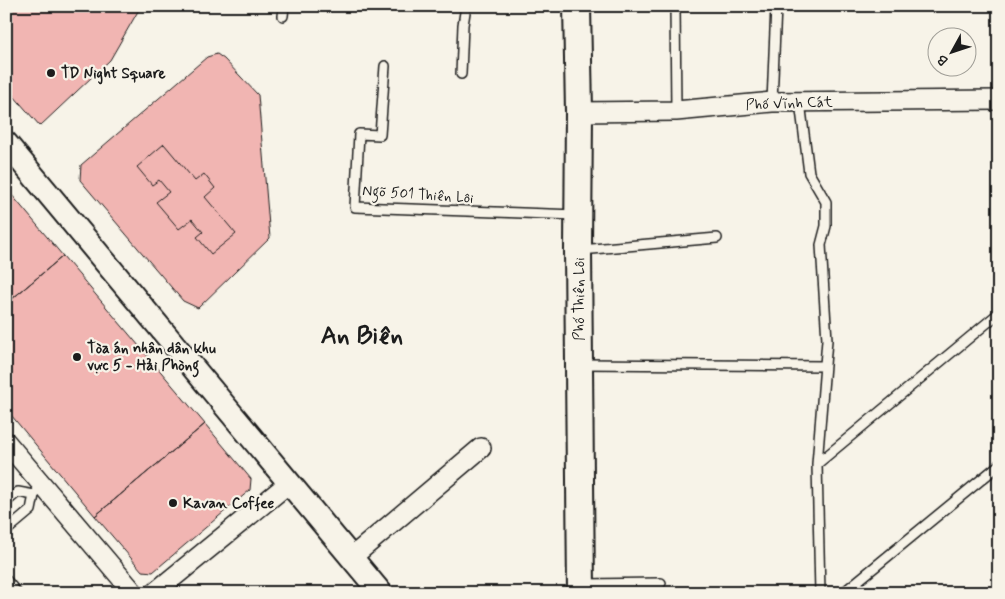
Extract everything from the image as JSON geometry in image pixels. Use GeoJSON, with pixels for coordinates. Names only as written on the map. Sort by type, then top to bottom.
{"type":"FeatureCollection","features":[{"type":"Feature","properties":{"kind":"main road","name":"Phố Thiên Lôi"},"geometry":{"type":"LineString","coordinates":[[577,6],[581,588]]}},
{"type":"Feature","properties":{"kind":"street","name":"Phố Vĩnh Cát"},"geometry":{"type":"LineString","coordinates":[[579,112],[676,110],[772,102],[999,100]]}},
{"type":"Feature","properties":{"kind":"street"},"geometry":{"type":"LineString","coordinates":[[6,143],[352,557],[373,588]]}},
{"type":"Feature","properties":{"kind":"street"},"geometry":{"type":"LineString","coordinates":[[6,442],[38,490],[134,593]]}},
{"type":"Feature","properties":{"kind":"street"},"geometry":{"type":"LineString","coordinates":[[352,557],[481,448]]}},
{"type":"Feature","properties":{"kind":"street"},"geometry":{"type":"LineString","coordinates":[[154,593],[289,483]]}},
{"type":"Feature","properties":{"kind":"lane"},"geometry":{"type":"LineString","coordinates":[[461,74],[463,25],[466,6]]}},
{"type":"Feature","properties":{"kind":"lane"},"geometry":{"type":"LineString","coordinates":[[675,6],[676,110]]}},
{"type":"Feature","properties":{"kind":"lane"},"geometry":{"type":"LineString","coordinates":[[772,102],[776,6]]}},
{"type":"Feature","properties":{"kind":"lane","name":"Ngõ 501 Thiên Lôi"},"geometry":{"type":"LineString","coordinates":[[385,66],[380,135],[359,134],[355,207],[579,215]]}},
{"type":"Feature","properties":{"kind":"lane"},"geometry":{"type":"LineString","coordinates":[[800,102],[808,173],[826,202],[826,226],[821,245],[827,340],[817,464],[820,593]]}},
{"type":"Feature","properties":{"kind":"lane"},"geometry":{"type":"LineString","coordinates":[[578,250],[716,238]]}},
{"type":"Feature","properties":{"kind":"lane"},"geometry":{"type":"LineString","coordinates":[[817,464],[999,313]]}},
{"type":"Feature","properties":{"kind":"lane"},"geometry":{"type":"LineString","coordinates":[[579,364],[825,366]]}},
{"type":"Feature","properties":{"kind":"lane"},"geometry":{"type":"LineString","coordinates":[[843,593],[999,465]]}},
{"type":"Feature","properties":{"kind":"lane"},"geometry":{"type":"LineString","coordinates":[[6,502],[18,492],[38,490],[31,510],[6,531]]}},
{"type":"Feature","properties":{"kind":"lane"},"geometry":{"type":"LineString","coordinates":[[6,580],[17,593]]}},
{"type":"Feature","properties":{"kind":"lane"},"geometry":{"type":"LineString","coordinates":[[581,588],[661,584]]}},
{"type":"Feature","properties":{"kind":"building","name":"TD Night Square"},"geometry":{"type":"Polygon","coordinates":[[[6,6],[141,6],[110,60],[40,126],[6,87],[6,6]]]}},
{"type":"Feature","properties":{"kind":"building"},"geometry":{"type":"Polygon","coordinates":[[[217,54],[258,95],[270,238],[198,308],[183,301],[80,180],[81,165],[207,57],[217,54]]]}},
{"type":"Feature","properties":{"kind":"building"},"geometry":{"type":"Polygon","coordinates":[[[164,144],[195,181],[204,174],[215,188],[205,197],[236,234],[211,254],[197,237],[203,232],[192,219],[179,229],[156,202],[169,192],[159,180],[152,185],[137,167],[164,144]]]}},
{"type":"Feature","properties":{"kind":"building"},"geometry":{"type":"Polygon","coordinates":[[[6,188],[63,256],[6,304],[6,188]]]}},
{"type":"Feature","properties":{"kind":"building","name":"Tòa án nhân dân khu vực 5 - Hải Phòng"},"geometry":{"type":"Polygon","coordinates":[[[63,256],[205,424],[95,516],[6,409],[6,304],[63,256]]]}},
{"type":"Feature","properties":{"kind":"building","name":"Kavan Coffee"},"geometry":{"type":"Polygon","coordinates":[[[205,424],[251,479],[250,490],[153,572],[142,571],[95,516],[205,424]]]}},
{"type":"Feature","properties":{"kind":"place","name":"TD Night Square"},"geometry":{"type":"Point","coordinates":[51,73]}},
{"type":"Feature","properties":{"kind":"place","name":"Tòa án nhân dân khu vực 5 - Hải Phòng"},"geometry":{"type":"Point","coordinates":[77,357]}},
{"type":"Feature","properties":{"kind":"place","name":"Kavan Coffee"},"geometry":{"type":"Point","coordinates":[173,503]}},
{"type":"Feature","properties":{"kind":"district","name":"An Biên"},"geometry":{"type":"Point","coordinates":[362,334]}}]}
